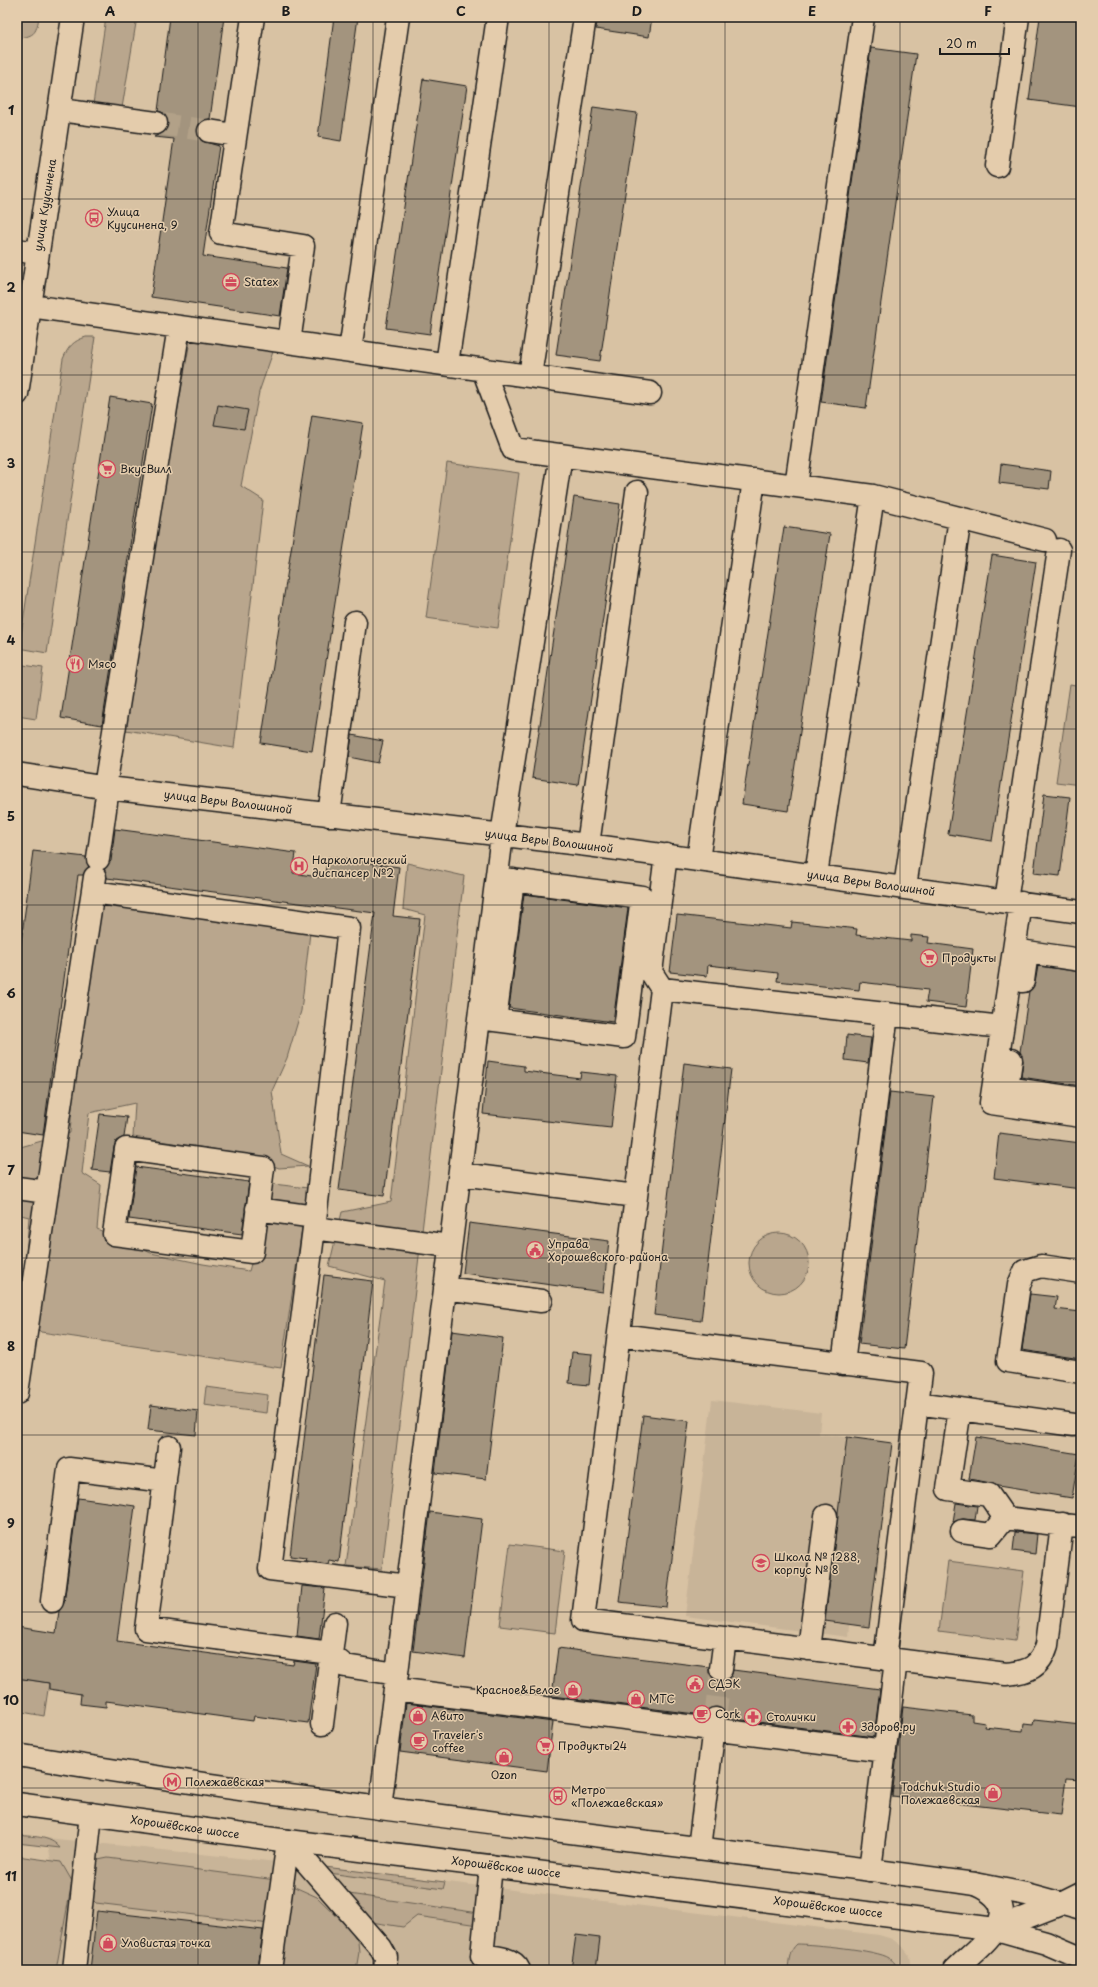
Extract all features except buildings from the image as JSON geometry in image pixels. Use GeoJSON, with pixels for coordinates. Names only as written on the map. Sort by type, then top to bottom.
{"type":"FeatureCollection","features":[{"type":"Feature","properties":{"kind":"main road","name":"улица Куусинена"},"geometry":{"type":"LineString","coordinates":[[17,394],[30,306],[27,251],[60,110],[73,17]]}},
{"type":"Feature","properties":{"kind":"main road"},"geometry":{"type":"LineString","coordinates":[[253,17],[221,233],[303,246],[288,342]]}},
{"type":"Feature","properties":{"kind":"main road"},"geometry":{"type":"LineString","coordinates":[[350,351],[398,17]]}},
{"type":"Feature","properties":{"kind":"main road"},"geometry":{"type":"LineString","coordinates":[[447,364],[498,17]]}},
{"type":"Feature","properties":{"kind":"main road"},"geometry":{"type":"LineString","coordinates":[[530,376],[585,17]]}},
{"type":"Feature","properties":{"kind":"main road"},"geometry":{"type":"LineString","coordinates":[[796,486],[863,17]]}},
{"type":"Feature","properties":{"kind":"main road"},"geometry":{"type":"LineString","coordinates":[[997,166],[1018,17]]}},
{"type":"Feature","properties":{"kind":"main road"},"geometry":{"type":"LineString","coordinates":[[60,110],[156,124]]}},
{"type":"Feature","properties":{"kind":"main road"},"geometry":{"type":"LineString","coordinates":[[209,131],[235,135]]}},
{"type":"Feature","properties":{"kind":"main road"},"geometry":{"type":"LineString","coordinates":[[30,306],[650,393]]}},
{"type":"Feature","properties":{"kind":"main road"},"geometry":{"type":"LineString","coordinates":[[17,1393],[95,876],[107,787],[179,327]]}},
{"type":"Feature","properties":{"kind":"main road"},"geometry":{"type":"LineString","coordinates":[[483,370],[513,449],[873,496],[960,518],[1052,545],[1013,902],[1020,951],[1007,1088],[1081,1099]]}},
{"type":"Feature","properties":{"kind":"main road"},"geometry":{"type":"LineString","coordinates":[[380,1808],[450,1246],[460,1174],[487,1019],[505,879],[502,835],[561,455]]}},
{"type":"Feature","properties":{"kind":"main road"},"geometry":{"type":"LineString","coordinates":[[698,860],[754,480]]}},
{"type":"Feature","properties":{"kind":"main road"},"geometry":{"type":"LineString","coordinates":[[588,845],[637,492]]}},
{"type":"Feature","properties":{"kind":"main road"},"geometry":{"type":"LineString","coordinates":[[816,875],[873,496]]}},
{"type":"Feature","properties":{"kind":"main road"},"geometry":{"type":"LineString","coordinates":[[905,887],[960,518]]}},
{"type":"Feature","properties":{"kind":"main road"},"geometry":{"type":"LineString","coordinates":[[328,815],[356,622]]}},
{"type":"Feature","properties":{"kind":"main road","name":"улица Веры Волошиной"},"geometry":{"type":"LineString","coordinates":[[17,774],[328,815],[666,855],[1081,912]]}},
{"type":"Feature","properties":{"kind":"main road"},"geometry":{"type":"LineString","coordinates":[[666,855],[651,972],[662,989],[583,1620],[1006,1674],[1021,1672],[1033,1667],[1043,1657],[1047,1645],[1072,1525],[1005,1518],[989,1495],[948,1490],[960,1409]]}},
{"type":"Feature","properties":{"kind":"main road"},"geometry":{"type":"LineString","coordinates":[[95,876],[349,928],[315,1222],[270,1569],[408,1586]]}},
{"type":"Feature","properties":{"kind":"main road"},"geometry":{"type":"LineString","coordinates":[[487,1019],[624,1037],[642,897],[505,879]]}},
{"type":"Feature","properties":{"kind":"main road"},"geometry":{"type":"LineString","coordinates":[[1020,951],[1081,960]]}},
{"type":"Feature","properties":{"kind":"main road"},"geometry":{"type":"LineString","coordinates":[[1020,951],[1002,1028],[991,1103],[1081,1116]]}},
{"type":"Feature","properties":{"kind":"main road"},"geometry":{"type":"LineString","coordinates":[[662,989],[1002,1028]]}},
{"type":"Feature","properties":{"kind":"main road"},"geometry":{"type":"LineString","coordinates":[[843,1364],[887,1014]]}},
{"type":"Feature","properties":{"kind":"main road"},"geometry":{"type":"LineString","coordinates":[[126,1149],[263,1168],[258,1209],[252,1252],[114,1234],[126,1149]]}},
{"type":"Feature","properties":{"kind":"main road"},"geometry":{"type":"LineString","coordinates":[[460,1174],[636,1196]]}},
{"type":"Feature","properties":{"kind":"main road"},"geometry":{"type":"LineString","coordinates":[[17,1188],[47,1192]]}},
{"type":"Feature","properties":{"kind":"main road"},"geometry":{"type":"LineString","coordinates":[[258,1209],[315,1222],[450,1246]]}},
{"type":"Feature","properties":{"kind":"main road"},"geometry":{"type":"LineString","coordinates":[[1081,1272],[1041,1266],[1025,1271],[1019,1286],[1008,1361],[1081,1372]]}},
{"type":"Feature","properties":{"kind":"main road"},"geometry":{"type":"LineString","coordinates":[[445,1288],[541,1301]]}},
{"type":"Feature","properties":{"kind":"main road"},"geometry":{"type":"LineString","coordinates":[[619,1335],[921,1374],[891,1659],[885,1751],[870,1870]]}},
{"type":"Feature","properties":{"kind":"main road"},"geometry":{"type":"LineString","coordinates":[[918,1403],[1074,1425]]}},
{"type":"Feature","properties":{"kind":"main road"},"geometry":{"type":"LineString","coordinates":[[169,1446],[146,1629],[323,1652],[331,1655],[345,1666],[396,1681],[714,1724],[885,1751]]}},
{"type":"Feature","properties":{"kind":"main road"},"geometry":{"type":"LineString","coordinates":[[52,1601],[69,1469],[165,1481]]}},
{"type":"Feature","properties":{"kind":"main road"},"geometry":{"type":"LineString","coordinates":[[809,1649],[826,1516]]}},
{"type":"Feature","properties":{"kind":"main road"},"geometry":{"type":"LineString","coordinates":[[962,1532],[991,1535],[1005,1518]]}},
{"type":"Feature","properties":{"kind":"main road"},"geometry":{"type":"LineString","coordinates":[[322,1724],[335,1623]]}},
{"type":"Feature","properties":{"kind":"main road"},"geometry":{"type":"LineString","coordinates":[[721,1669],[725,1638]]}},
{"type":"Feature","properties":{"kind":"main road"},"geometry":{"type":"LineString","coordinates":[[699,1848],[714,1724]]}},
{"type":"Feature","properties":{"kind":"main road"},"geometry":{"type":"LineString","coordinates":[[17,1755],[122,1773],[380,1808],[975,1884],[1075,1902]]}},
{"type":"Feature","properties":{"kind":"main road","name":"Хорошёвское шоссе"},"geometry":{"type":"LineString","coordinates":[[17,1804],[288,1841],[996,1929],[1046,1943],[1081,1958]]}},
{"type":"Feature","properties":{"kind":"main road"},"geometry":{"type":"LineString","coordinates":[[74,1970],[91,1814]]}},
{"type":"Feature","properties":{"kind":"main road"},"geometry":{"type":"LineString","coordinates":[[270,1970],[288,1841]]}},
{"type":"Feature","properties":{"kind":"main road"},"geometry":{"type":"LineString","coordinates":[[288,1841],[382,1948],[386,1957],[385,1970]]}},
{"type":"Feature","properties":{"kind":"main road"},"geometry":{"type":"LineString","coordinates":[[491,1866],[482,1956],[510,1961],[518,1966],[519,1970]]}},
{"type":"Feature","properties":{"kind":"main road"},"geometry":{"type":"LineString","coordinates":[[955,1970],[996,1929],[1001,1920],[1002,1908],[998,1899],[989,1891],[975,1884]]}},
{"type":"Feature","properties":{"kind":"main road"},"geometry":{"type":"LineString","coordinates":[[996,1929],[1075,1902]]}},
{"type":"Feature","properties":{"kind":"shaded area"},"geometry":{"type":"Polygon","coordinates":[[[17,17],[39,17],[37,28],[33,34],[17,39],[17,17]]]}},
{"type":"Feature","properties":{"kind":"shaded area"},"geometry":{"type":"Polygon","coordinates":[[[106,17],[137,17],[122,108],[93,104],[106,17]]]}},
{"type":"Feature","properties":{"kind":"shaded area"},"geometry":{"type":"Polygon","coordinates":[[[86,337],[95,337],[47,653],[19,648],[63,359],[72,345],[78,340],[86,337]]]}},
{"type":"Feature","properties":{"kind":"shaded area"},"geometry":{"type":"Polygon","coordinates":[[[190,341],[274,349],[259,392],[241,486],[263,500],[234,748],[120,729],[190,341]]]}},
{"type":"Feature","properties":{"kind":"shaded area"},"geometry":{"type":"Polygon","coordinates":[[[447,463],[519,473],[498,628],[426,618],[447,463]]]}},
{"type":"Feature","properties":{"kind":"shaded area"},"geometry":{"type":"Polygon","coordinates":[[[17,664],[43,668],[36,719],[17,716],[17,664]]]}},
{"type":"Feature","properties":{"kind":"shaded area"},"geometry":{"type":"Polygon","coordinates":[[[1070,684],[1081,686],[1081,785],[1056,782],[1070,684]]]}},
{"type":"Feature","properties":{"kind":"shaded area"},"geometry":{"type":"Polygon","coordinates":[[[407,863],[464,876],[382,1569],[346,1566],[385,1281],[329,1266],[342,1212],[391,1202],[425,915],[403,909],[407,863]]]}},
{"type":"Feature","properties":{"kind":"shaded area"},"geometry":{"type":"Polygon","coordinates":[[[83,887],[312,915],[301,1011],[287,1058],[272,1091],[281,1154],[308,1166],[279,1168],[239,1153],[133,1137],[135,1103],[89,1113],[82,1173],[101,1185],[97,1229],[151,1253],[203,1264],[249,1271],[273,1184],[308,1188],[281,1368],[41,1332],[21,1315],[29,1217],[17,1214],[17,1148],[70,1133],[75,1067],[83,887]]]}},
{"type":"Feature","properties":{"kind":"shaded area"},"geometry":{"type":"Polygon","coordinates":[[[779,1233],[791,1235],[804,1246],[807,1251],[809,1263],[807,1275],[796,1288],[791,1291],[779,1293],[767,1291],[754,1280],[751,1275],[749,1263],[751,1251],[762,1238],[767,1235],[779,1233]]]}},
{"type":"Feature","properties":{"kind":"shaded area"},"geometry":{"type":"Polygon","coordinates":[[[206,1387],[268,1395],[266,1413],[204,1405],[206,1387]]]}},
{"type":"Feature","properties":{"kind":"shaded area","name":"Школа № 1288, корпус № 8"},"geometry":{"type":"Polygon","coordinates":[[[712,1400],[821,1413],[819,1434],[847,1437],[823,1621],[849,1625],[848,1637],[685,1616],[712,1400]]]}},
{"type":"Feature","properties":{"kind":"shaded area"},"geometry":{"type":"Polygon","coordinates":[[[510,1544],[565,1551],[555,1633],[500,1626],[510,1544]]]}},
{"type":"Feature","properties":{"kind":"shaded area"},"geometry":{"type":"Polygon","coordinates":[[[948,1561],[1024,1571],[1015,1641],[939,1631],[948,1561]]]}},
{"type":"Feature","properties":{"kind":"shaded area"},"geometry":{"type":"Polygon","coordinates":[[[17,1678],[49,1683],[44,1716],[17,1711],[17,1678]]]}},
{"type":"Feature","properties":{"kind":"shaded area"},"geometry":{"type":"Polygon","coordinates":[[[17,1835],[46,1839],[56,1844],[60,1848],[17,1843],[17,1835]]]}},
{"type":"Feature","properties":{"kind":"shaded area"},"geometry":{"type":"Polygon","coordinates":[[[47,1838],[325,1867],[879,1935],[892,1939],[903,1947],[910,1956],[912,1970],[46,1970],[58,1901],[47,1838]]]}},
{"type":"Feature","properties":{"kind":"shaded area"},"geometry":{"type":"Polygon","coordinates":[[[17,1856],[61,1862],[72,1881],[56,1970],[17,1970],[17,1856]]]}},
{"type":"Feature","properties":{"kind":"shaded area"},"geometry":{"type":"Polygon","coordinates":[[[108,1858],[276,1880],[270,1924],[96,1903],[91,1898],[93,1866],[98,1860],[108,1858]]]}},
{"type":"Feature","properties":{"kind":"shaded area"},"geometry":{"type":"Polygon","coordinates":[[[322,1867],[445,1882],[443,1889],[322,1872],[322,1867]]]}},
{"type":"Feature","properties":{"kind":"shaded area"},"geometry":{"type":"Polygon","coordinates":[[[288,1884],[317,1897],[351,1930],[358,1942],[359,1952],[356,1970],[276,1970],[288,1884]]]}},
{"type":"Feature","properties":{"kind":"shaded area"},"geometry":{"type":"Polygon","coordinates":[[[342,1893],[479,1913],[478,1925],[417,1916],[403,1927],[371,1922],[342,1893]]]}},
{"type":"Feature","properties":{"kind":"shaded area"},"geometry":{"type":"Polygon","coordinates":[[[797,1944],[872,1952],[889,1958],[895,1964],[897,1970],[788,1970],[791,1953],[797,1944]]]}},
{"type":"Feature","properties":{"kind":"tunnel"},"geometry":{"type":"LineString","coordinates":[[156,123],[209,131]]}},
{"type":"Feature","properties":{"kind":"tunnel"},"geometry":{"type":"LineString","coordinates":[[715,1719],[721,1669]]}},
{"type":"Feature","properties":{"kind":"place","name":"Улица Куусинена, 9"},"geometry":{"type":"Point","coordinates":[94,218]}},
{"type":"Feature","properties":{"kind":"place","name":"Statex"},"geometry":{"type":"Point","coordinates":[231,282]}},
{"type":"Feature","properties":{"kind":"place","name":"ВкусВилл"},"geometry":{"type":"Point","coordinates":[107,469]}},
{"type":"Feature","properties":{"kind":"place","name":"Мясо"},"geometry":{"type":"Point","coordinates":[75,664]}},
{"type":"Feature","properties":{"kind":"place","name":"Наркологический диспансер №2"},"geometry":{"type":"Point","coordinates":[299,866]}},
{"type":"Feature","properties":{"kind":"place","name":"Продукты"},"geometry":{"type":"Point","coordinates":[929,958]}},
{"type":"Feature","properties":{"kind":"place","name":"Управа Хорошевского района"},"geometry":{"type":"Point","coordinates":[535,1250]}},
{"type":"Feature","properties":{"kind":"place","name":"Школа № 1288, корпус № 8"},"geometry":{"type":"Point","coordinates":[761,1563]}},
{"type":"Feature","properties":{"kind":"place","name":"СДЭК"},"geometry":{"type":"Point","coordinates":[695,1684]}},
{"type":"Feature","properties":{"kind":"place","name":"Красное&Белое"},"geometry":{"type":"Point","coordinates":[573,1690]}},
{"type":"Feature","properties":{"kind":"place","name":"МТС"},"geometry":{"type":"Point","coordinates":[636,1699]}},
{"type":"Feature","properties":{"kind":"place","name":"Cork"},"geometry":{"type":"Point","coordinates":[702,1714]}},
{"type":"Feature","properties":{"kind":"place","name":"Авито"},"geometry":{"type":"Point","coordinates":[418,1716]}},
{"type":"Feature","properties":{"kind":"place","name":"Столички"},"geometry":{"type":"Point","coordinates":[753,1717]}},
{"type":"Feature","properties":{"kind":"place","name":"Здоров.ру"},"geometry":{"type":"Point","coordinates":[848,1727]}},
{"type":"Feature","properties":{"kind":"place","name":"Traveler's coffee"},"geometry":{"type":"Point","coordinates":[419,1741]}},
{"type":"Feature","properties":{"kind":"place","name":"Продукты24"},"geometry":{"type":"Point","coordinates":[545,1746]}},
{"type":"Feature","properties":{"kind":"place","name":"Ozon"},"geometry":{"type":"Point","coordinates":[504,1757]}},
{"type":"Feature","properties":{"kind":"place","name":"Полежаевская"},"geometry":{"type":"Point","coordinates":[172,1782]}},
{"type":"Feature","properties":{"kind":"place","name":"Todchuk Studio Полежаевская"},"geometry":{"type":"Point","coordinates":[993,1793]}},
{"type":"Feature","properties":{"kind":"place","name":"Метро «Полежаевская»"},"geometry":{"type":"Point","coordinates":[558,1796]}},
{"type":"Feature","properties":{"kind":"place","name":"Уловистая точка"},"geometry":{"type":"Point","coordinates":[108,1943]}}]}
